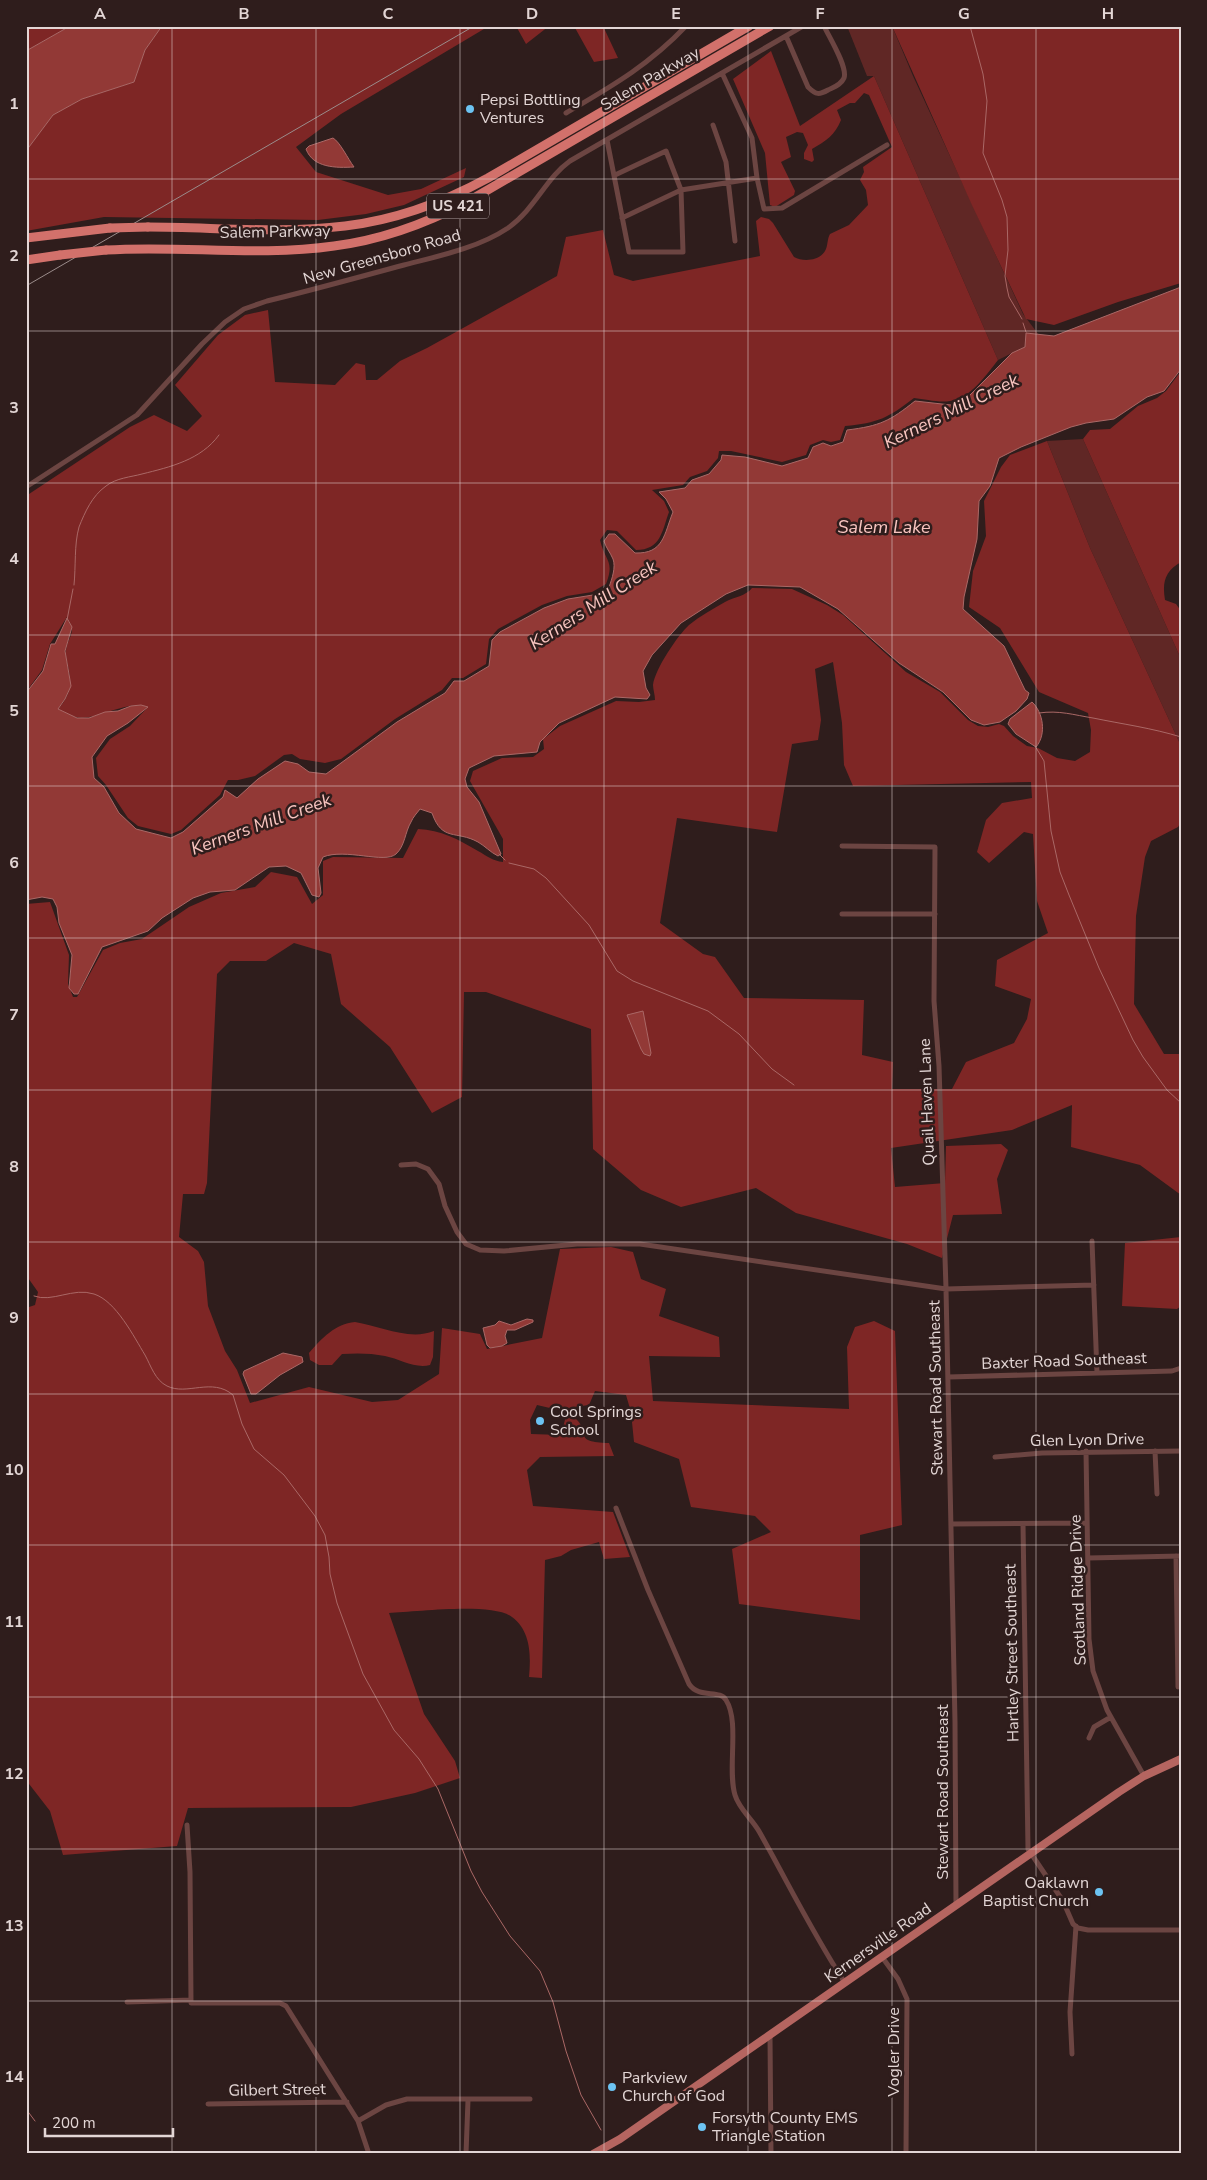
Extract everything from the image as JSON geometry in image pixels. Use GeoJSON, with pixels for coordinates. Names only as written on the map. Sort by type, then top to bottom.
{"type":"FeatureCollection","features":[{"type":"Feature","properties":{"kind":"highway","name":"Salem Parkway"},"geometry":{"type":"LineString","coordinates":[[26,238],[110,228],[315,229],[360,224],[419,209],[482,182],[749,26]]}},
{"type":"Feature","properties":{"kind":"highway","name":"Salem Parkway"},"geometry":{"type":"LineString","coordinates":[[26,260],[106,250],[151,248],[301,250],[348,244],[410,228],[439,216],[480,194],[770,26]]}},
{"type":"Feature","properties":{"kind":"main road","name":"Kernersville Road"},"geometry":{"type":"LineString","coordinates":[[593,2154],[620,2139],[1030,1853],[1144,1776],[1181,1759]]}},
{"type":"Feature","properties":{"kind":"street"},"geometry":{"type":"LineString","coordinates":[[566,113],[640,68],[660,52],[686,26]]}},
{"type":"Feature","properties":{"kind":"street","name":"New Greensboro Road"},"geometry":{"type":"LineString","coordinates":[[26,487],[137,415],[202,344],[225,322],[244,309],[267,300],[417,262],[493,237],[511,226],[530,208],[564,166],[803,26]]}},
{"type":"Feature","properties":{"kind":"street"},"geometry":{"type":"LineString","coordinates":[[786,36],[808,87],[814,93],[820,94],[840,84],[844,76],[844,68],[824,26]]}},
{"type":"Feature","properties":{"kind":"street"},"geometry":{"type":"LineString","coordinates":[[722,74],[752,138],[757,178],[764,209],[782,208],[887,144]]}},
{"type":"Feature","properties":{"kind":"street"},"geometry":{"type":"LineString","coordinates":[[713,126],[726,162],[735,241]]}},
{"type":"Feature","properties":{"kind":"street"},"geometry":{"type":"LineString","coordinates":[[607,140],[629,252],[683,252],[681,190],[666,151],[615,175]]}},
{"type":"Feature","properties":{"kind":"street"},"geometry":{"type":"LineString","coordinates":[[622,218],[681,190],[757,178]]}},
{"type":"Feature","properties":{"kind":"street","name":"Quail Haven Lane"},"geometry":{"type":"LineString","coordinates":[[842,846],[935,847],[935,1006],[939,1066],[946,1288]]}},
{"type":"Feature","properties":{"kind":"street"},"geometry":{"type":"LineString","coordinates":[[842,914],[934,914]]}},
{"type":"Feature","properties":{"kind":"street","name":"Stewart Road Southeast"},"geometry":{"type":"LineString","coordinates":[[401,1165],[416,1164],[428,1169],[439,1184],[445,1206],[457,1232],[466,1244],[480,1250],[504,1251],[577,1244],[640,1244],[946,1288],[952,1524],[956,1905]]}},
{"type":"Feature","properties":{"kind":"street"},"geometry":{"type":"LineString","coordinates":[[1092,1241],[1097,1374]]}},
{"type":"Feature","properties":{"kind":"street"},"geometry":{"type":"LineString","coordinates":[[946,1288],[1094,1284]]}},
{"type":"Feature","properties":{"kind":"street","name":"Baxter Road Southeast"},"geometry":{"type":"LineString","coordinates":[[948,1377],[1097,1374],[1181,1368]]}},
{"type":"Feature","properties":{"kind":"street","name":"Glen Lyon Drive"},"geometry":{"type":"LineString","coordinates":[[995,1457],[1035,1453],[1181,1450]]}},
{"type":"Feature","properties":{"kind":"street"},"geometry":{"type":"LineString","coordinates":[[1155,1451],[1157,1494]]}},
{"type":"Feature","properties":{"kind":"street","name":"Scotland Ridge Drive"},"geometry":{"type":"LineString","coordinates":[[1086,1452],[1091,1660],[1098,1691],[1144,1776]]}},
{"type":"Feature","properties":{"kind":"street"},"geometry":{"type":"LineString","coordinates":[[616,1508],[648,1590],[689,1684],[698,1692],[721,1696],[727,1701],[731,1726],[734,1789],[737,1800],[755,1823],[808,1925],[845,1983]]}},
{"type":"Feature","properties":{"kind":"street"},"geometry":{"type":"LineString","coordinates":[[952,1524],[1087,1523]]}},
{"type":"Feature","properties":{"kind":"street","name":"Hartley Street Southeast"},"geometry":{"type":"LineString","coordinates":[[1023,1524],[1025,1722],[1028,1849],[1030,1853]]}},
{"type":"Feature","properties":{"kind":"street"},"geometry":{"type":"LineString","coordinates":[[1088,1558],[1178,1556],[1178,1687]]}},
{"type":"Feature","properties":{"kind":"street"},"geometry":{"type":"LineString","coordinates":[[1088,1738],[1094,1727],[1111,1717]]}},
{"type":"Feature","properties":{"kind":"street"},"geometry":{"type":"LineString","coordinates":[[187,1825],[191,2003],[280,2003],[286,2006],[358,2121],[369,2154]]}},
{"type":"Feature","properties":{"kind":"street"},"geometry":{"type":"LineString","coordinates":[[1030,1853],[1060,1896],[1076,1926],[1070,2012],[1072,2054]]}},
{"type":"Feature","properties":{"kind":"street"},"geometry":{"type":"LineString","coordinates":[[1076,1926],[1088,1930],[1181,1930]]}},
{"type":"Feature","properties":{"kind":"street","name":"Vogler Drive"},"geometry":{"type":"LineString","coordinates":[[882,1957],[898,1980],[907,1999],[906,2154]]}},
{"type":"Feature","properties":{"kind":"street"},"geometry":{"type":"LineString","coordinates":[[127,2002],[191,2000]]}},
{"type":"Feature","properties":{"kind":"street"},"geometry":{"type":"LineString","coordinates":[[770,2036],[771,2154]]}},
{"type":"Feature","properties":{"kind":"street"},"geometry":{"type":"LineString","coordinates":[[358,2121],[386,2105],[408,2099],[530,2099]]}},
{"type":"Feature","properties":{"kind":"street"},"geometry":{"type":"LineString","coordinates":[[466,2154],[468,2100]]}},
{"type":"Feature","properties":{"kind":"street","name":"Gilbert Street"},"geometry":{"type":"LineString","coordinates":[[208,2104],[347,2102]]}},
{"type":"Feature","properties":{"kind":"shaded area"},"geometry":{"type":"Polygon","coordinates":[[[26,26],[70,26],[26,51],[26,26]]]}},
{"type":"Feature","properties":{"kind":"shaded area"},"geometry":{"type":"Polygon","coordinates":[[[162,26],[489,26],[341,114],[296,147],[316,172],[388,195],[421,189],[466,168],[464,177],[404,205],[366,214],[318,220],[104,217],[26,231],[26,151],[53,115],[82,99],[134,82],[145,50],[162,26]]]}},
{"type":"Feature","properties":{"kind":"shaded area"},"geometry":{"type":"Polygon","coordinates":[[[516,26],[549,26],[526,44],[516,26]]]}},
{"type":"Feature","properties":{"kind":"shaded area"},"geometry":{"type":"Polygon","coordinates":[[[574,26],[603,26],[618,58],[594,62],[574,26]]]}},
{"type":"Feature","properties":{"kind":"shaded area"},"geometry":{"type":"Polygon","coordinates":[[[847,26],[892,26],[913,76],[1023,314],[1039,335],[1026,333],[1025,347],[998,360],[874,76],[867,76],[847,26]]]}},
{"type":"Feature","properties":{"kind":"shaded area"},"geometry":{"type":"Polygon","coordinates":[[[892,26],[1181,26],[1181,283],[1118,302],[1054,325],[1026,319],[971,203],[892,26]]]}},
{"type":"Feature","properties":{"kind":"shaded area"},"geometry":{"type":"Polygon","coordinates":[[[771,51],[800,126],[874,76],[998,360],[983,379],[971,391],[957,399],[941,402],[914,398],[882,418],[866,423],[845,426],[840,440],[831,442],[823,440],[810,445],[806,455],[782,462],[731,451],[719,451],[718,458],[707,471],[690,477],[683,485],[652,490],[664,501],[669,512],[659,538],[651,547],[636,550],[617,531],[607,530],[600,540],[610,570],[606,584],[592,592],[567,596],[542,605],[498,629],[489,639],[486,664],[463,678],[452,678],[442,690],[395,719],[341,759],[325,763],[300,759],[292,754],[284,755],[255,776],[228,780],[220,795],[181,830],[171,834],[138,826],[128,818],[98,776],[96,758],[110,739],[130,726],[148,707],[140,705],[131,706],[84,718],[72,716],[58,709],[66,699],[70,684],[66,652],[72,631],[67,617],[50,644],[42,670],[26,692],[26,496],[130,427],[154,415],[187,431],[202,416],[175,385],[218,335],[245,315],[268,310],[275,382],[335,385],[356,363],[365,365],[366,380],[377,380],[400,361],[557,276],[566,237],[603,230],[614,275],[633,281],[760,256],[756,221],[761,217],[769,219],[773,223],[794,257],[806,260],[819,257],[826,249],[830,234],[849,225],[868,205],[866,190],[860,180],[864,172],[863,167],[892,147],[869,95],[864,93],[855,103],[850,103],[837,110],[841,120],[839,125],[830,137],[812,149],[814,160],[812,162],[804,159],[804,153],[808,145],[803,133],[797,132],[786,137],[791,157],[781,162],[795,191],[794,195],[775,207],[770,205],[765,153],[733,79],[771,51]]]}},
{"type":"Feature","properties":{"kind":"shaded area"},"geometry":{"type":"Polygon","coordinates":[[[1181,371],[1181,562],[1168,573],[1164,588],[1165,600],[1176,604],[1181,611],[1181,659],[1083,439],[1090,430],[1110,429],[1138,406],[1157,398],[1166,391],[1181,371]]]}},
{"type":"Feature","properties":{"kind":"shaded area"},"geometry":{"type":"Polygon","coordinates":[[[1083,439],[1181,659],[1181,746],[1090,548],[1047,441],[1083,439]]]}},
{"type":"Feature","properties":{"kind":"shaded area"},"geometry":{"type":"Polygon","coordinates":[[[1047,441],[1090,548],[1181,746],[1181,822],[1178,827],[1151,841],[1145,857],[1136,916],[1134,1004],[1164,1054],[1181,1054],[1181,1195],[1140,1165],[1071,1147],[1072,1105],[1012,1130],[891,1148],[895,1187],[945,1183],[946,1146],[1001,1144],[1008,1150],[997,1179],[1002,1214],[953,1215],[942,1258],[907,1244],[796,1213],[756,1188],[681,1207],[641,1190],[593,1149],[591,1029],[486,992],[464,992],[462,1097],[432,1113],[390,1047],[341,1004],[331,954],[294,943],[266,961],[230,961],[217,974],[207,1183],[204,1194],[183,1194],[179,1237],[198,1251],[204,1262],[208,1306],[225,1351],[237,1370],[250,1403],[309,1387],[372,1402],[398,1400],[439,1374],[442,1328],[480,1334],[487,1349],[542,1338],[560,1249],[611,1247],[633,1252],[641,1279],[666,1289],[659,1316],[719,1337],[720,1357],[649,1356],[653,1401],[849,1409],[847,1347],[855,1327],[874,1321],[895,1331],[902,1525],[860,1535],[860,1620],[739,1604],[732,1549],[771,1532],[755,1516],[691,1507],[679,1459],[634,1442],[631,1412],[626,1395],[595,1391],[589,1405],[574,1407],[575,1418],[580,1423],[586,1439],[609,1443],[614,1456],[540,1457],[527,1470],[533,1506],[613,1512],[630,1557],[604,1559],[599,1542],[545,1560],[542,1678],[529,1677],[530,1652],[523,1629],[512,1617],[502,1612],[472,1609],[389,1613],[424,1714],[455,1761],[460,1778],[415,1793],[351,1807],[188,1808],[177,1846],[63,1855],[50,1811],[26,1780],[26,1308],[35,1305],[38,1292],[26,1275],[26,904],[50,902],[69,955],[68,984],[73,997],[77,997],[103,950],[120,943],[142,939],[189,907],[221,893],[255,887],[271,872],[297,877],[312,904],[323,895],[323,861],[333,857],[403,858],[418,829],[434,831],[449,836],[496,861],[503,862],[503,839],[470,781],[473,771],[502,758],[533,757],[544,749],[543,739],[560,726],[616,701],[639,702],[655,700],[653,685],[658,670],[673,644],[684,630],[707,613],[725,602],[747,593],[752,588],[792,589],[827,605],[843,615],[906,672],[940,692],[968,720],[978,726],[988,727],[999,724],[1004,726],[1013,736],[1027,746],[1038,748],[1057,758],[1075,761],[1090,752],[1091,730],[1088,713],[1039,692],[1000,628],[969,607],[973,571],[986,536],[984,501],[1001,467],[1010,455],[1047,441]],[[833,662],[815,669],[821,720],[818,740],[792,744],[777,832],[677,818],[660,923],[703,954],[715,957],[744,998],[864,1000],[862,1055],[893,1062],[892,1089],[952,1089],[966,1062],[1014,1043],[1027,1019],[1031,999],[995,986],[997,960],[1048,933],[1037,901],[1033,834],[1024,832],[989,863],[977,852],[986,820],[1002,803],[1032,798],[1031,782],[853,786],[844,765],[842,723],[833,662]],[[537,1405],[530,1420],[531,1434],[561,1435],[567,1412],[537,1405]]]}},
{"type":"Feature","properties":{"kind":"shaded area"},"geometry":{"type":"Polygon","coordinates":[[[1181,1237],[1181,1306],[1177,1309],[1122,1306],[1125,1243],[1181,1237]]]}},
{"type":"Feature","properties":{"kind":"shaded area"},"geometry":{"type":"Polygon","coordinates":[[[355,1322],[405,1334],[424,1334],[434,1331],[433,1357],[430,1365],[419,1366],[374,1354],[342,1354],[332,1365],[319,1365],[310,1360],[309,1353],[324,1337],[341,1326],[355,1322]]]}},
{"type":"Feature","properties":{"kind":"water"},"geometry":{"type":"Polygon","coordinates":[[[70,26],[162,26],[145,50],[134,82],[82,99],[53,115],[26,151],[26,51],[70,26]]]}},
{"type":"Feature","properties":{"kind":"water"},"geometry":{"type":"Polygon","coordinates":[[[333,138],[354,167],[326,166],[309,155],[306,149],[309,146],[333,138]]]}},
{"type":"Feature","properties":{"kind":"water","name":"Salem Lake"},"geometry":{"type":"Polygon","coordinates":[[[1181,287],[1181,369],[1164,391],[1147,397],[1114,419],[1071,427],[999,458],[990,486],[979,501],[977,539],[963,609],[1004,646],[1025,690],[1029,693],[1027,699],[1016,711],[1000,722],[984,725],[971,720],[943,692],[899,663],[838,609],[800,587],[748,585],[726,594],[681,623],[652,655],[643,671],[646,688],[650,695],[647,699],[615,697],[559,723],[540,742],[537,752],[494,756],[469,768],[465,779],[467,787],[479,802],[501,854],[498,856],[470,838],[445,832],[440,828],[432,813],[420,809],[409,826],[399,851],[391,857],[342,854],[323,857],[318,868],[321,893],[319,897],[312,895],[301,873],[286,866],[269,867],[235,890],[210,892],[193,898],[162,918],[148,931],[102,947],[78,994],[74,994],[69,988],[72,955],[59,923],[57,907],[53,899],[42,897],[26,900],[26,693],[43,671],[51,644],[55,644],[67,618],[72,627],[65,651],[71,686],[58,709],[77,718],[89,718],[131,706],[141,705],[148,707],[128,723],[107,736],[92,757],[94,778],[104,787],[119,813],[136,829],[171,838],[183,832],[223,797],[225,790],[237,798],[258,779],[285,761],[298,764],[309,772],[326,774],[397,722],[445,693],[454,681],[464,681],[489,666],[492,640],[500,632],[544,608],[568,599],[593,595],[609,587],[614,566],[613,559],[604,541],[609,534],[615,534],[635,553],[652,550],[662,541],[673,512],[666,499],[659,492],[685,488],[692,480],[709,474],[721,460],[722,455],[745,457],[782,466],[808,458],[813,447],[823,443],[831,446],[843,442],[847,430],[868,427],[884,422],[915,401],[951,405],[965,400],[1012,353],[1025,347],[1026,333],[1054,336],[1181,287]]]}},
{"type":"Feature","properties":{"kind":"water"},"geometry":{"type":"Polygon","coordinates":[[[1032,702],[1039,711],[1042,723],[1042,736],[1036,747],[1016,734],[1008,724],[1010,719],[1032,702]]]}},
{"type":"Feature","properties":{"kind":"water"},"geometry":{"type":"Polygon","coordinates":[[[643,1011],[650,1056],[644,1054],[641,1049],[627,1015],[643,1011]]]}},
{"type":"Feature","properties":{"kind":"water"},"geometry":{"type":"Polygon","coordinates":[[[527,1319],[533,1320],[533,1322],[515,1330],[507,1330],[505,1336],[507,1343],[490,1348],[487,1345],[483,1328],[495,1325],[499,1321],[511,1325],[527,1319]]]}},
{"type":"Feature","properties":{"kind":"water"},"geometry":{"type":"Polygon","coordinates":[[[283,1353],[302,1357],[303,1362],[280,1375],[256,1394],[251,1394],[243,1374],[244,1371],[283,1353]]]}},
{"type":"Feature","properties":{"kind":"waterway"},"geometry":{"type":"LineString","coordinates":[[970,26],[983,74],[987,101],[983,153],[1007,217],[1008,250],[1005,276],[1009,297],[1022,319]]}},
{"type":"Feature","properties":{"kind":"waterway"},"geometry":{"type":"LineString","coordinates":[[1023,323],[1026,332]]}},
{"type":"Feature","properties":{"kind":"waterway"},"geometry":{"type":"LineString","coordinates":[[74,585],[77,534],[84,516],[101,490],[119,479],[184,461],[203,451],[219,435]]}},
{"type":"Feature","properties":{"kind":"waterway"},"geometry":{"type":"LineString","coordinates":[[67,620],[73,589]]}},
{"type":"Feature","properties":{"kind":"waterway"},"geometry":{"type":"LineString","coordinates":[[1039,713],[1073,714],[1181,737]]}},
{"type":"Feature","properties":{"kind":"waterway"},"geometry":{"type":"LineString","coordinates":[[1035,746],[1044,761],[1051,831],[1060,872],[1069,895],[1099,968],[1133,1040],[1167,1090],[1181,1103]]}},
{"type":"Feature","properties":{"kind":"waterway"},"geometry":{"type":"LineString","coordinates":[[499,854],[505,860]]}},
{"type":"Feature","properties":{"kind":"waterway"},"geometry":{"type":"LineString","coordinates":[[509,863],[534,869],[546,878],[589,925],[617,971],[633,981],[708,1011],[739,1034],[772,1069],[794,1085]]}},
{"type":"Feature","properties":{"kind":"waterway"},"geometry":{"type":"LineString","coordinates":[[34,1296],[48,1298],[78,1292],[94,1294],[110,1304],[124,1320],[159,1380],[167,1386],[175,1389],[217,1387],[233,1395],[242,1424],[254,1449],[284,1475],[315,1516],[325,1535],[330,1574],[337,1603],[363,1674],[394,1730],[419,1759],[438,1789],[471,1871],[482,1892],[510,1936],[540,1971],[553,2002],[566,2051],[581,2095],[601,2130]]}},
{"type":"Feature","properties":{"kind":"waterway"},"geometry":{"type":"LineString","coordinates":[[26,2109],[35,2121]]}},
{"type":"Feature","properties":{"kind":"railway"},"geometry":{"type":"LineString","coordinates":[[26,286],[474,26]]}},
{"type":"Feature","properties":{"kind":"place","name":"Pepsi Bottling Ventures"},"geometry":{"type":"Point","coordinates":[470,109]}},
{"type":"Feature","properties":{"kind":"place","name":"Cool Springs School"},"geometry":{"type":"Point","coordinates":[540,1421]}},
{"type":"Feature","properties":{"kind":"place","name":"Oaklawn Baptist Church"},"geometry":{"type":"Point","coordinates":[1099,1892]}},
{"type":"Feature","properties":{"kind":"place","name":"Parkview Church of God"},"geometry":{"type":"Point","coordinates":[612,2087]}},
{"type":"Feature","properties":{"kind":"place","name":"Forsyth County EMS Triangle Station"},"geometry":{"type":"Point","coordinates":[702,2127]}},
{"type":"Feature","properties":{"kind":"water label","name":"Kerners Mill Creek"},"geometry":{"type":"Point","coordinates":[951,411]}},
{"type":"Feature","properties":{"kind":"water label","name":"Kerners Mill Creek"},"geometry":{"type":"Point","coordinates":[593,605]}},
{"type":"Feature","properties":{"kind":"water label","name":"Kerners Mill Creek"},"geometry":{"type":"Point","coordinates":[261,824]}}]}
